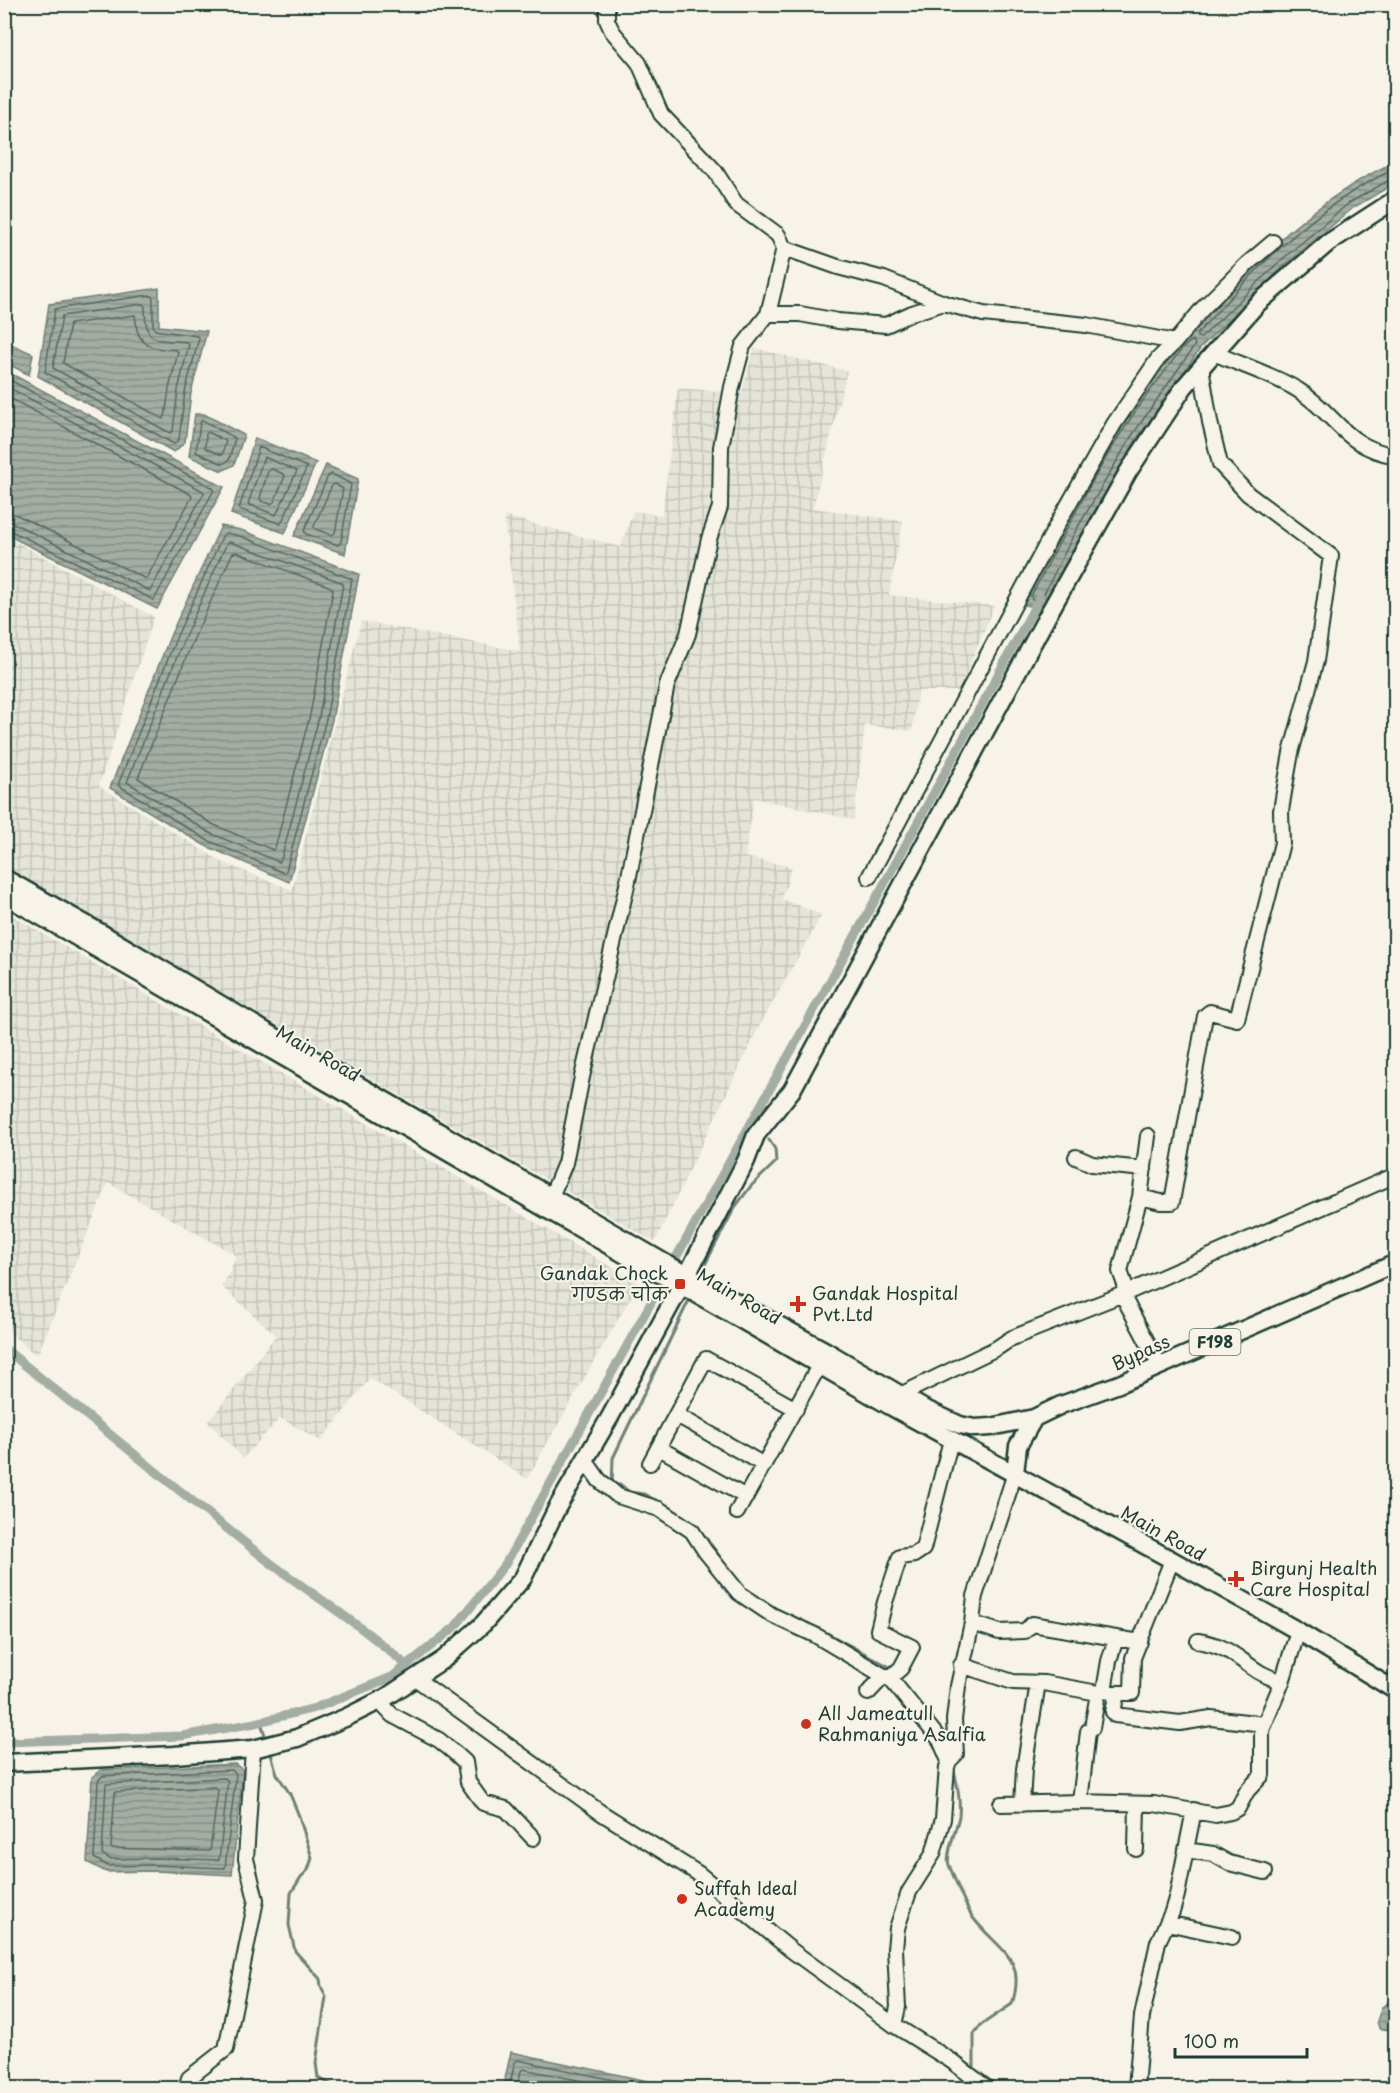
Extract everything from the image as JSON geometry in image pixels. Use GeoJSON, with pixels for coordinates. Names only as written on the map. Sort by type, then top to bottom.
{"type":"FeatureCollection","features":[{"type":"Feature","properties":{"kind":"main road"},"geometry":{"type":"LineString","coordinates":[[4,1763],[252,1749],[297,1738],[379,1701],[444,1659],[483,1624],[523,1578],[557,1508],[746,1161],[756,1135],[792,1090],[1050,611],[1128,472],[1184,387],[1257,304],[1328,243],[1395,199]]}},
{"type":"Feature","properties":{"kind":"main road","name":"Main Road"},"geometry":{"type":"LineString","coordinates":[[4,878],[81,930],[661,1268],[823,1358],[951,1440],[1015,1473],[1298,1631],[1395,1691]]}},
{"type":"Feature","properties":{"kind":"main road","name":"Main Road"},"geometry":{"type":"LineString","coordinates":[[4,895],[81,930],[551,1197],[661,1268]]}},
{"type":"Feature","properties":{"kind":"main road","name":"Bypass"},"geometry":{"type":"LineString","coordinates":[[923,1407],[960,1425],[975,1428],[1034,1418],[1061,1405],[1119,1384],[1395,1263]]}},
{"type":"Feature","properties":{"kind":"main road","name":"Main Road"},"geometry":{"type":"LineString","coordinates":[[823,1358],[902,1394],[923,1407]]}},
{"type":"Feature","properties":{"kind":"main road"},"geometry":{"type":"LineString","coordinates":[[1015,1473],[1018,1446],[1034,1418]]}},
{"type":"Feature","properties":{"kind":"street"},"geometry":{"type":"LineString","coordinates":[[551,1197],[565,1163],[582,1077],[628,881],[668,685],[688,634],[709,539],[720,507],[721,447],[732,387],[743,346],[768,314],[784,248],[778,236],[736,204],[715,171],[661,114],[639,63],[612,31],[607,20],[607,4]]}},
{"type":"Feature","properties":{"kind":"street"},"geometry":{"type":"LineString","coordinates":[[869,878],[1053,532],[1108,434],[1142,380],[1203,308],[1247,264],[1273,242]]}},
{"type":"Feature","properties":{"kind":"street"},"geometry":{"type":"LineString","coordinates":[[784,248],[838,267],[884,279],[944,303],[983,314],[1086,326],[1175,342]]}},
{"type":"Feature","properties":{"kind":"street"},"geometry":{"type":"LineString","coordinates":[[768,314],[800,314],[838,321],[886,325],[912,313],[944,303]]}},
{"type":"Feature","properties":{"kind":"street"},"geometry":{"type":"LineString","coordinates":[[1214,353],[1299,390],[1316,403],[1354,440],[1379,453],[1395,456]]}},
{"type":"Feature","properties":{"kind":"street"},"geometry":{"type":"LineString","coordinates":[[1140,1197],[1172,1202],[1205,1016],[1210,1012],[1237,1019],[1282,843],[1281,811],[1284,792],[1291,753],[1316,661],[1331,556],[1248,494],[1220,464],[1201,367]]}},
{"type":"Feature","properties":{"kind":"street"},"geometry":{"type":"LineString","coordinates":[[1148,1136],[1140,1197],[1120,1271],[1125,1285],[1126,1302],[1160,1366]]}},
{"type":"Feature","properties":{"kind":"street"},"geometry":{"type":"LineString","coordinates":[[1076,1156],[1092,1164],[1144,1169]]}},
{"type":"Feature","properties":{"kind":"street"},"geometry":{"type":"LineString","coordinates":[[902,1394],[997,1348],[1012,1338],[1126,1293],[1395,1175]]}},
{"type":"Feature","properties":{"kind":"street"},"geometry":{"type":"LineString","coordinates":[[737,1512],[823,1358]]}},
{"type":"Feature","properties":{"kind":"street"},"geometry":{"type":"LineString","coordinates":[[650,1463],[706,1359],[796,1409]]}},
{"type":"Feature","properties":{"kind":"street"},"geometry":{"type":"LineString","coordinates":[[677,1415],[764,1464]]}},
{"type":"Feature","properties":{"kind":"street"},"geometry":{"type":"LineString","coordinates":[[868,1693],[891,1674],[912,1647],[878,1630],[900,1557],[914,1555],[923,1549],[951,1440]]}},
{"type":"Feature","properties":{"kind":"street"},"geometry":{"type":"LineString","coordinates":[[659,1448],[746,1497]]}},
{"type":"Feature","properties":{"kind":"street"},"geometry":{"type":"LineString","coordinates":[[585,1460],[599,1480],[618,1496],[660,1509],[692,1531],[705,1551],[740,1593],[772,1615],[891,1674],[952,1757]]}},
{"type":"Feature","properties":{"kind":"street"},"geometry":{"type":"LineString","coordinates":[[894,2025],[898,2007],[897,1929],[909,1892],[933,1854],[943,1819],[947,1767],[952,1757],[961,1665],[972,1623],[975,1596],[1015,1473]]}},
{"type":"Feature","properties":{"kind":"street"},"geometry":{"type":"LineString","coordinates":[[961,1665],[1013,1682],[1131,1694],[1134,1666],[1131,1662],[1172,1560]]}},
{"type":"Feature","properties":{"kind":"street"},"geometry":{"type":"LineString","coordinates":[[972,1623],[999,1632],[1025,1631],[1032,1624],[1140,1642]]}},
{"type":"Feature","properties":{"kind":"street"},"geometry":{"type":"LineString","coordinates":[[1001,1804],[1080,1802],[1137,1804],[1194,1810],[1216,1815],[1238,1808],[1247,1791],[1262,1774],[1262,1730],[1282,1682],[1298,1631]]}},
{"type":"Feature","properties":{"kind":"street"},"geometry":{"type":"LineString","coordinates":[[1080,1802],[1088,1731],[1092,1728],[1106,1693],[1109,1661],[1116,1638]]}},
{"type":"Feature","properties":{"kind":"street"},"geometry":{"type":"LineString","coordinates":[[1198,1641],[1218,1645],[1260,1672],[1282,1682]]}},
{"type":"Feature","properties":{"kind":"street"},"geometry":{"type":"LineString","coordinates":[[415,1678],[600,1812],[699,1874],[791,1950],[894,2025],[950,2060],[987,2088]]}},
{"type":"Feature","properties":{"kind":"street"},"geometry":{"type":"LineString","coordinates":[[1022,1804],[1024,1769],[1038,1683]]}},
{"type":"Feature","properties":{"kind":"street"},"geometry":{"type":"LineString","coordinates":[[1106,1693],[1115,1715],[1180,1723],[1211,1718],[1264,1724]]}},
{"type":"Feature","properties":{"kind":"street"},"geometry":{"type":"LineString","coordinates":[[379,1701],[392,1715],[439,1740],[455,1753],[465,1762],[468,1782],[483,1803],[506,1809],[533,1838]]}},
{"type":"Feature","properties":{"kind":"street"},"geometry":{"type":"LineString","coordinates":[[186,2088],[189,2078],[226,2049],[252,1927],[256,1900],[246,1859],[252,1749]]}},
{"type":"Feature","properties":{"kind":"street"},"geometry":{"type":"LineString","coordinates":[[1136,1849],[1137,1804]]}},
{"type":"Feature","properties":{"kind":"street"},"geometry":{"type":"LineString","coordinates":[[1136,2088],[1142,2016],[1158,1942],[1177,1895],[1194,1810]]}},
{"type":"Feature","properties":{"kind":"street"},"geometry":{"type":"LineString","coordinates":[[1186,1850],[1213,1854],[1229,1863],[1264,1872]]}},
{"type":"Feature","properties":{"kind":"street"},"geometry":{"type":"LineString","coordinates":[[1167,1923],[1232,1937]]}},
{"type":"Feature","properties":{"kind":"shaded area"},"geometry":{"type":"Polygon","coordinates":[[[754,348],[847,371],[813,508],[903,521],[889,595],[994,606],[959,691],[918,691],[912,731],[865,725],[854,820],[754,798],[745,857],[792,867],[782,899],[822,915],[758,1029],[655,1242],[5,868],[5,536],[154,617],[99,786],[222,862],[292,890],[361,621],[520,651],[504,516],[621,547],[633,511],[662,515],[678,388],[742,393],[754,348]]]}},
{"type":"Feature","properties":{"kind":"shaded area"},"geometry":{"type":"Polygon","coordinates":[[[4,911],[639,1283],[527,1479],[370,1378],[321,1441],[280,1418],[243,1458],[208,1422],[276,1335],[222,1287],[237,1256],[108,1183],[37,1356],[5,1329],[4,911]]]}},
{"type":"Feature","properties":{"kind":"water"},"geometry":{"type":"Polygon","coordinates":[[[1395,161],[1395,183],[1353,208],[1284,266],[1202,346],[1136,440],[1081,535],[1043,609],[1020,604],[1127,413],[1164,362],[1235,284],[1290,231],[1331,199],[1395,161]]]}},
{"type":"Feature","properties":{"kind":"water"},"geometry":{"type":"Polygon","coordinates":[[[159,288],[159,326],[207,331],[191,393],[185,442],[174,452],[38,376],[49,304],[159,288]]]}},
{"type":"Feature","properties":{"kind":"water"},"geometry":{"type":"Polygon","coordinates":[[[4,341],[33,354],[29,375],[5,362],[4,341]]]}},
{"type":"Feature","properties":{"kind":"water"},"geometry":{"type":"Polygon","coordinates":[[[4,370],[224,487],[157,609],[5,534],[4,370]]]}},
{"type":"Feature","properties":{"kind":"water"},"geometry":{"type":"Polygon","coordinates":[[[195,414],[204,414],[244,435],[234,465],[222,471],[189,456],[195,414]]]}},
{"type":"Feature","properties":{"kind":"water"},"geometry":{"type":"Polygon","coordinates":[[[255,438],[316,463],[285,533],[231,514],[255,438]]]}},
{"type":"Feature","properties":{"kind":"water"},"geometry":{"type":"Polygon","coordinates":[[[326,465],[358,479],[345,554],[294,536],[326,465]]]}},
{"type":"Feature","properties":{"kind":"water"},"geometry":{"type":"Polygon","coordinates":[[[221,526],[241,530],[359,574],[332,720],[289,882],[204,845],[110,788],[171,634],[221,526]]]}},
{"type":"Feature","properties":{"kind":"water"},"geometry":{"type":"Polygon","coordinates":[[[235,1764],[243,1770],[232,1875],[154,1871],[106,1872],[87,1862],[92,1777],[101,1770],[235,1764]]]}},
{"type":"Feature","properties":{"kind":"water"},"geometry":{"type":"Polygon","coordinates":[[[1390,2001],[1395,2003],[1395,2029],[1393,2031],[1379,2028],[1377,2021],[1382,2007],[1390,2001]]]}},
{"type":"Feature","properties":{"kind":"water"},"geometry":{"type":"Polygon","coordinates":[[[511,2052],[681,2088],[503,2088],[511,2052]]]}},
{"type":"Feature","properties":{"kind":"waterway"},"geometry":{"type":"LineString","coordinates":[[4,1742],[182,1736],[255,1723],[315,1708],[392,1677],[455,1627],[506,1563],[898,859],[1040,597]]}},
{"type":"Feature","properties":{"kind":"waterway"},"geometry":{"type":"LineString","coordinates":[[699,1276],[735,1207],[751,1186],[776,1162],[775,1149],[769,1140]]}},
{"type":"Feature","properties":{"kind":"waterway"},"geometry":{"type":"LineString","coordinates":[[659,1502],[644,1494],[629,1492],[621,1485],[612,1485],[613,1458],[689,1300]]}},
{"type":"Feature","properties":{"kind":"waterway"},"geometry":{"type":"LineString","coordinates":[[4,1348],[268,1561],[356,1624],[406,1665]]}},
{"type":"Feature","properties":{"kind":"waterway"},"geometry":{"type":"LineString","coordinates":[[677,1513],[699,1530],[727,1567]]}},
{"type":"Feature","properties":{"kind":"waterway"},"geometry":{"type":"LineString","coordinates":[[771,1607],[827,1633],[888,1666],[892,1671]]}},
{"type":"Feature","properties":{"kind":"waterway"},"geometry":{"type":"LineString","coordinates":[[897,1675],[922,1708]]}},
{"type":"Feature","properties":{"kind":"waterway"},"geometry":{"type":"LineString","coordinates":[[261,1722],[266,1739]]}},
{"type":"Feature","properties":{"kind":"waterway"},"geometry":{"type":"LineString","coordinates":[[270,1751],[277,1774],[290,1794],[299,1816],[312,1858],[308,1870],[291,1893],[289,1925],[295,1951],[320,1979],[326,1997],[316,2063],[318,2078],[339,2088]]}},
{"type":"Feature","properties":{"kind":"waterway"},"geometry":{"type":"LineString","coordinates":[[953,1766],[959,1810],[949,1865],[974,1919],[1008,1956],[1016,1975],[1012,2004],[981,2025],[974,2034],[974,2074]]}},
{"type":"Feature","properties":{"kind":"place","name":"Gandak Chock गण्डक चोक"},"geometry":{"type":"Point","coordinates":[680,1284]}},
{"type":"Feature","properties":{"kind":"place","name":"Gandak Hospital Pvt.Ltd"},"geometry":{"type":"Point","coordinates":[798,1304]}},
{"type":"Feature","properties":{"kind":"place","name":"Birgunj Health Care Hospital"},"geometry":{"type":"Point","coordinates":[1236,1579]}},
{"type":"Feature","properties":{"kind":"place","name":"All Jameatull Rahmaniya Asalfia"},"geometry":{"type":"Point","coordinates":[806,1724]}},
{"type":"Feature","properties":{"kind":"place","name":"Suffah Ideal Academy"},"geometry":{"type":"Point","coordinates":[682,1899]}}]}
